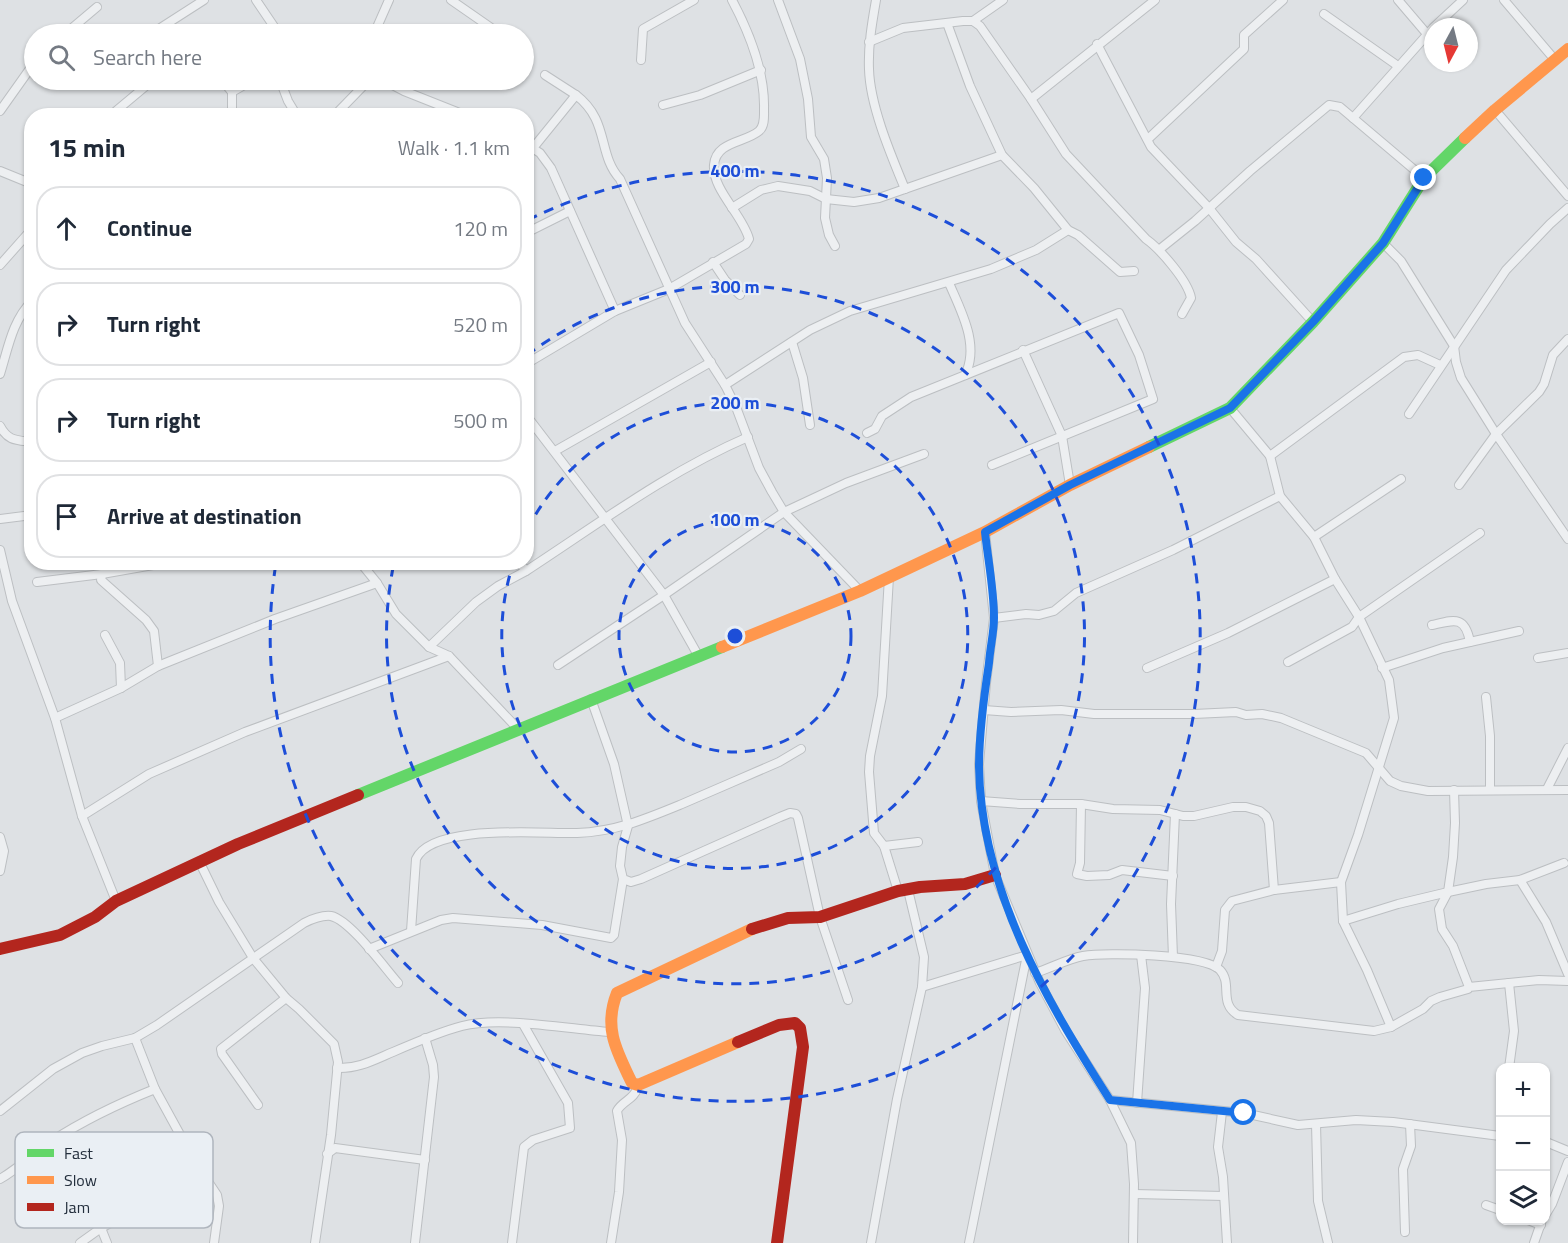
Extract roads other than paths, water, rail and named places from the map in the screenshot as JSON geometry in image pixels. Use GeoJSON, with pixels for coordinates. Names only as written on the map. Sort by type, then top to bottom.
{"type":"FeatureCollection","features":[{"type":"Feature","properties":{"kind":"street"},"geometry":{"type":"LineString","coordinates":[[167,24],[204,0]]}},
{"type":"Feature","properties":{"kind":"street"},"geometry":{"type":"LineString","coordinates":[[256,0],[272,24]]}},
{"type":"Feature","properties":{"kind":"street"},"geometry":{"type":"LineString","coordinates":[[379,24],[390,0]]}},
{"type":"Feature","properties":{"kind":"street"},"geometry":{"type":"LineString","coordinates":[[451,0],[486,24]]}},
{"type":"Feature","properties":{"kind":"street"},"geometry":{"type":"LineString","coordinates":[[641,60],[643,29],[694,0]]}},
{"type":"Feature","properties":{"kind":"street"},"geometry":{"type":"LineString","coordinates":[[534,359],[615,311],[669,289],[746,244],[749,239],[718,186],[714,164],[719,154],[728,145],[762,128],[764,121],[761,70],[732,0]]}},
{"type":"Feature","properties":{"kind":"street"},"geometry":{"type":"LineString","coordinates":[[778,0],[800,60],[808,99],[812,137],[824,159],[827,178],[825,218],[829,235],[835,246]]}},
{"type":"Feature","properties":{"kind":"street"},"geometry":{"type":"LineString","coordinates":[[876,0],[869,42],[869,71],[873,97],[890,154],[905,189]]}},
{"type":"Feature","properties":{"kind":"street"},"geometry":{"type":"LineString","coordinates":[[869,42],[903,28],[973,21],[1003,0]]}},
{"type":"Feature","properties":{"kind":"street"},"geometry":{"type":"LineString","coordinates":[[1031,99],[1097,44],[1155,0]]}},
{"type":"Feature","properties":{"kind":"street"},"geometry":{"type":"LineString","coordinates":[[1148,139],[1244,49],[1244,35],[1283,0]]}},
{"type":"Feature","properties":{"kind":"street"},"geometry":{"type":"LineString","coordinates":[[1398,0],[1424,24]]}},
{"type":"Feature","properties":{"kind":"street"},"geometry":{"type":"LineString","coordinates":[[1444,18],[1463,0]]}},
{"type":"Feature","properties":{"kind":"street"},"geometry":{"type":"LineString","coordinates":[[1504,0],[1555,60]]}},
{"type":"Feature","properties":{"kind":"street"},"geometry":{"type":"LineString","coordinates":[[77,24],[97,8]]}},
{"type":"Feature","properties":{"kind":"street"},"geometry":{"type":"LineString","coordinates":[[1324,14],[1398,66]]}},
{"type":"Feature","properties":{"kind":"street"},"geometry":{"type":"LineString","coordinates":[[973,21],[988,36],[1066,154],[1146,239],[1160,249],[1190,293],[1189,304],[1182,314]]}},
{"type":"Feature","properties":{"kind":"street"},"geometry":{"type":"LineString","coordinates":[[947,23],[970,86],[1002,155],[1034,188],[1068,230],[1078,235],[1120,272],[1134,271]]}},
{"type":"Feature","properties":{"kind":"street"},"geometry":{"type":"LineString","coordinates":[[1353,118],[1424,38]]}},
{"type":"Feature","properties":{"kind":"street"},"geometry":{"type":"LineString","coordinates":[[1097,44],[1151,147],[1209,208],[1236,242],[1256,259],[1313,322]]}},
{"type":"Feature","properties":{"kind":"street"},"geometry":{"type":"LineString","coordinates":[[0,949],[60,935],[95,917],[116,901],[281,826],[860,591],[985,532],[1070,485],[1230,408],[1313,322],[1383,243],[1424,178],[1495,110],[1568,49]]}},
{"type":"Feature","properties":{"kind":"street"},"geometry":{"type":"LineString","coordinates":[[663,105],[700,95],[761,70]]}},
{"type":"Feature","properties":{"kind":"street"},"geometry":{"type":"LineString","coordinates":[[545,75],[584,101],[597,118],[613,171],[620,179],[685,323],[725,385],[759,468],[784,512],[860,591]]}},
{"type":"Feature","properties":{"kind":"street"},"geometry":{"type":"LineString","coordinates":[[0,111],[24,77]]}},
{"type":"Feature","properties":{"kind":"street"},"geometry":{"type":"LineString","coordinates":[[120,108],[141,90]]}},
{"type":"Feature","properties":{"kind":"street"},"geometry":{"type":"LineString","coordinates":[[232,108],[232,92],[236,90]]}},
{"type":"Feature","properties":{"kind":"street"},"geometry":{"type":"LineString","coordinates":[[284,90],[292,108]]}},
{"type":"Feature","properties":{"kind":"street"},"geometry":{"type":"LineString","coordinates":[[342,108],[359,90]]}},
{"type":"Feature","properties":{"kind":"street"},"geometry":{"type":"LineString","coordinates":[[402,90],[447,108]]}},
{"type":"Feature","properties":{"kind":"street"},"geometry":{"type":"LineString","coordinates":[[534,142],[576,95]]}},
{"type":"Feature","properties":{"kind":"street"},"geometry":{"type":"LineString","coordinates":[[1160,249],[1326,107],[1337,105],[1424,178]]}},
{"type":"Feature","properties":{"kind":"street"},"geometry":{"type":"LineString","coordinates":[[1495,110],[1568,196]]}},
{"type":"Feature","properties":{"kind":"street"},"geometry":{"type":"LineString","coordinates":[[534,149],[551,168],[615,311]]}},
{"type":"Feature","properties":{"kind":"street"},"geometry":{"type":"LineString","coordinates":[[732,208],[761,190],[778,186],[810,191],[826,200],[854,202],[879,198],[1002,155]]}},
{"type":"Feature","properties":{"kind":"street"},"geometry":{"type":"LineString","coordinates":[[0,171],[24,181]]}},
{"type":"Feature","properties":{"kind":"street"},"geometry":{"type":"LineString","coordinates":[[1409,414],[1506,270],[1568,208]]}},
{"type":"Feature","properties":{"kind":"street"},"geometry":{"type":"LineString","coordinates":[[534,229],[570,211]]}},
{"type":"Feature","properties":{"kind":"street"},"geometry":{"type":"LineString","coordinates":[[725,385],[810,330],[850,311],[991,269],[1036,250],[1068,230]]}},
{"type":"Feature","properties":{"kind":"street"},"geometry":{"type":"LineString","coordinates":[[0,265],[24,238]]}},
{"type":"Feature","properties":{"kind":"street"},"geometry":{"type":"LineString","coordinates":[[1383,243],[1401,261],[1454,346],[1461,378],[1496,435],[1568,539]]}},
{"type":"Feature","properties":{"kind":"street"},"geometry":{"type":"LineString","coordinates":[[713,262],[725,280],[740,295]]}},
{"type":"Feature","properties":{"kind":"street"},"geometry":{"type":"LineString","coordinates":[[949,283],[972,347],[970,364],[965,375]]}},
{"type":"Feature","properties":{"kind":"street"},"geometry":{"type":"LineString","coordinates":[[0,375],[11,335],[24,309]]}},
{"type":"Feature","properties":{"kind":"street"},"geometry":{"type":"LineString","coordinates":[[867,433],[875,429],[882,416],[912,397],[1119,313],[1140,355],[1153,399],[992,465]]}},
{"type":"Feature","properties":{"kind":"street"},"geometry":{"type":"LineString","coordinates":[[1459,485],[1496,435],[1539,392],[1544,384],[1553,355],[1568,339]]}},
{"type":"Feature","properties":{"kind":"street"},"geometry":{"type":"LineString","coordinates":[[792,342],[802,378],[810,426]]}},
{"type":"Feature","properties":{"kind":"street"},"geometry":{"type":"LineString","coordinates":[[1023,351],[1062,436],[1070,485]]}},
{"type":"Feature","properties":{"kind":"street"},"geometry":{"type":"LineString","coordinates":[[1270,456],[1404,357],[1418,355],[1440,365]]}},
{"type":"Feature","properties":{"kind":"street"},"geometry":{"type":"LineString","coordinates":[[555,451],[711,362]]}},
{"type":"Feature","properties":{"kind":"street"},"geometry":{"type":"LineString","coordinates":[[1230,408],[1270,456],[1280,496],[1314,537],[1335,579],[1359,617],[1389,680],[1394,718],[1341,882],[1343,921],[1391,1027]]}},
{"type":"Feature","properties":{"kind":"street"},"geometry":{"type":"LineString","coordinates":[[534,425],[664,595],[699,657]]}},
{"type":"Feature","properties":{"kind":"street"},"geometry":{"type":"LineString","coordinates":[[0,426],[11,440],[24,441]]}},
{"type":"Feature","properties":{"kind":"street"},"geometry":{"type":"LineString","coordinates":[[534,566],[688,467],[717,450],[748,437]]}},
{"type":"Feature","properties":{"kind":"street"},"geometry":{"type":"LineString","coordinates":[[558,665],[784,512],[846,483],[924,454]]}},
{"type":"Feature","properties":{"kind":"street"},"geometry":{"type":"LineString","coordinates":[[1314,537],[1401,479]]}},
{"type":"Feature","properties":{"kind":"street"},"geometry":{"type":"LineString","coordinates":[[994,618],[1026,614],[1039,615],[1054,611],[1076,593],[1173,550],[1280,496]]}},
{"type":"Feature","properties":{"kind":"street"},"geometry":{"type":"LineString","coordinates":[[0,519],[24,515]]}},
{"type":"Feature","properties":{"kind":"street"},"geometry":{"type":"LineString","coordinates":[[985,532],[994,618],[979,764],[981,801],[995,874],[1035,973],[1065,1030],[1110,1100],[1131,1143],[1134,1194],[1133,1243]]}},
{"type":"Feature","properties":{"kind":"street"},"geometry":{"type":"LineString","coordinates":[[1288,662],[1352,627],[1359,617],[1480,534]]}},
{"type":"Feature","properties":{"kind":"street"},"geometry":{"type":"LineString","coordinates":[[0,550],[12,601],[55,718],[82,816],[116,901]]}},
{"type":"Feature","properties":{"kind":"street"},"geometry":{"type":"LineString","coordinates":[[37,582],[120,570]]}},
{"type":"Feature","properties":{"kind":"street"},"geometry":{"type":"LineString","coordinates":[[366,570],[396,614],[429,646],[449,656],[518,729]]}},
{"type":"Feature","properties":{"kind":"street"},"geometry":{"type":"LineString","coordinates":[[429,646],[476,602],[498,586],[526,571]]}},
{"type":"Feature","properties":{"kind":"street"},"geometry":{"type":"LineString","coordinates":[[102,574],[101,580],[146,620],[154,631],[158,666]]}},
{"type":"Feature","properties":{"kind":"street"},"geometry":{"type":"LineString","coordinates":[[871,1243],[897,1099],[922,987],[924,957],[903,890],[884,846],[874,833],[869,772],[882,696],[889,577]]}},
{"type":"Feature","properties":{"kind":"street"},"geometry":{"type":"LineString","coordinates":[[1147,668],[1228,633],[1335,579]]}},
{"type":"Feature","properties":{"kind":"street"},"geometry":{"type":"LineString","coordinates":[[55,718],[121,688],[158,666],[275,619],[377,583]]}},
{"type":"Feature","properties":{"kind":"street"},"geometry":{"type":"LineString","coordinates":[[1432,625],[1457,621],[1464,623],[1470,642]]}},
{"type":"Feature","properties":{"kind":"street"},"geometry":{"type":"LineString","coordinates":[[1382,668],[1470,642],[1519,632]]}},
{"type":"Feature","properties":{"kind":"street"},"geometry":{"type":"LineString","coordinates":[[105,635],[120,663],[121,688]]}},
{"type":"Feature","properties":{"kind":"street"},"geometry":{"type":"LineString","coordinates":[[1538,658],[1568,653]]}},
{"type":"Feature","properties":{"kind":"street"},"geometry":{"type":"LineString","coordinates":[[82,816],[149,774],[245,732],[449,656]]}},
{"type":"Feature","properties":{"kind":"street"},"geometry":{"type":"LineString","coordinates":[[1486,697],[1490,736],[1490,790]]}},
{"type":"Feature","properties":{"kind":"street"},"geometry":{"type":"LineString","coordinates":[[369,949],[441,920],[465,918],[542,925],[611,938],[614,935],[623,879],[620,866],[622,847],[628,826],[614,764],[591,699]]}},
{"type":"Feature","properties":{"kind":"street"},"geometry":{"type":"LineString","coordinates":[[984,710],[1011,712],[1061,710],[1094,714],[1236,712],[1246,715],[1262,714],[1281,717],[1366,753],[1390,781],[1401,786],[1428,791],[1568,790]]}},
{"type":"Feature","properties":{"kind":"street"},"geometry":{"type":"LineString","coordinates":[[1547,789],[1568,748]]}},
{"type":"Feature","properties":{"kind":"street"},"geometry":{"type":"LineString","coordinates":[[411,931],[416,859],[418,853],[427,846],[450,837],[475,833],[580,833],[628,826],[779,762],[801,749]]}},
{"type":"Feature","properties":{"kind":"street"},"geometry":{"type":"LineString","coordinates":[[1454,790],[1454,834],[1448,892],[1439,909],[1443,929],[1453,946],[1469,987]]}},
{"type":"Feature","properties":{"kind":"street"},"geometry":{"type":"LineString","coordinates":[[981,801],[1020,804],[1081,804],[1113,809],[1160,810],[1183,816],[1194,816],[1233,807],[1246,807],[1260,811],[1269,823],[1274,890]]}},
{"type":"Feature","properties":{"kind":"street"},"geometry":{"type":"LineString","coordinates":[[1081,804],[1080,863],[1077,873],[1087,876],[1109,875],[1122,870],[1173,876]]}},
{"type":"Feature","properties":{"kind":"street"},"geometry":{"type":"LineString","coordinates":[[623,879],[631,882],[642,879],[780,817],[790,813],[796,814],[820,917],[848,1000]]}},
{"type":"Feature","properties":{"kind":"street"},"geometry":{"type":"LineString","coordinates":[[1173,957],[1171,904],[1175,814]]}},
{"type":"Feature","properties":{"kind":"street"},"geometry":{"type":"LineString","coordinates":[[0,837],[4,850],[0,871]]}},
{"type":"Feature","properties":{"kind":"street"},"geometry":{"type":"LineString","coordinates":[[884,846],[918,842]]}},
{"type":"Feature","properties":{"kind":"street"},"geometry":{"type":"LineString","coordinates":[[200,863],[219,902],[253,957],[286,998],[334,1044],[338,1055],[331,1135],[315,1243]]}},
{"type":"Feature","properties":{"kind":"street"},"geometry":{"type":"LineString","coordinates":[[1343,921],[1448,892],[1520,880],[1564,864]]}},
{"type":"Feature","properties":{"kind":"street"},"geometry":{"type":"LineString","coordinates":[[611,1243],[619,1192],[622,1140],[617,1112],[636,1093],[637,1088],[632,1083],[609,1032],[613,1000],[617,993],[758,926],[788,918],[820,917],[903,890],[965,884],[995,874]]}},
{"type":"Feature","properties":{"kind":"street"},"geometry":{"type":"LineString","coordinates":[[1520,880],[1546,922],[1568,974]]}},
{"type":"Feature","properties":{"kind":"street"},"geometry":{"type":"LineString","coordinates":[[1216,967],[1222,951],[1227,905],[1238,898],[1274,890],[1341,882]]}},
{"type":"Feature","properties":{"kind":"street"},"geometry":{"type":"LineString","coordinates":[[0,1111],[53,1069],[82,1053],[135,1038],[158,1025],[304,923],[323,916],[345,922],[398,983]]}},
{"type":"Feature","properties":{"kind":"street"},"geometry":{"type":"LineString","coordinates":[[1035,973],[1082,957],[1140,955],[1173,957],[1216,967],[1222,972],[1231,1011],[1238,1014],[1374,1031],[1391,1027],[1423,1009],[1440,996],[1468,990],[1469,987],[1509,982],[1568,981]]}},
{"type":"Feature","properties":{"kind":"street"},"geometry":{"type":"LineString","coordinates":[[1137,1103],[1145,988],[1140,955]]}},
{"type":"Feature","properties":{"kind":"street"},"geometry":{"type":"LineString","coordinates":[[922,987],[1027,956]]}},
{"type":"Feature","properties":{"kind":"street"},"geometry":{"type":"LineString","coordinates":[[969,1243],[1027,956]]}},
{"type":"Feature","properties":{"kind":"street"},"geometry":{"type":"LineString","coordinates":[[1509,982],[1514,1031],[1510,1063]]}},
{"type":"Feature","properties":{"kind":"street"},"geometry":{"type":"LineString","coordinates":[[258,1105],[222,1054],[221,1049],[286,998]]}},
{"type":"Feature","properties":{"kind":"street"},"geometry":{"type":"LineString","coordinates":[[337,1068],[358,1067],[425,1038],[464,1026],[491,1023],[523,1024],[609,1032]]}},
{"type":"Feature","properties":{"kind":"street"},"geometry":{"type":"LineString","coordinates":[[632,1083],[644,1084],[779,1024],[795,1023],[800,1028],[803,1047],[777,1243]]}},
{"type":"Feature","properties":{"kind":"street"},"geometry":{"type":"LineString","coordinates":[[512,1243],[524,1147],[533,1140],[570,1128],[571,1120],[568,1102],[523,1024]]}},
{"type":"Feature","properties":{"kind":"street"},"geometry":{"type":"LineString","coordinates":[[135,1038],[155,1089],[179,1132]]}},
{"type":"Feature","properties":{"kind":"street"},"geometry":{"type":"LineString","coordinates":[[415,1243],[434,1077],[425,1038]]}},
{"type":"Feature","properties":{"kind":"street"},"geometry":{"type":"LineString","coordinates":[[68,1132],[119,1104],[155,1089]]}},
{"type":"Feature","properties":{"kind":"street"},"geometry":{"type":"LineString","coordinates":[[1110,1100],[1262,1116],[1298,1125],[1356,1120],[1410,1124],[1496,1135]]}},
{"type":"Feature","properties":{"kind":"street"},"geometry":{"type":"LineString","coordinates":[[1222,1112],[1218,1147],[1223,1177],[1227,1243]]}},
{"type":"Feature","properties":{"kind":"street"},"geometry":{"type":"LineString","coordinates":[[1316,1124],[1318,1202],[1328,1243]]}},
{"type":"Feature","properties":{"kind":"street"},"geometry":{"type":"LineString","coordinates":[[1405,1232],[1403,1169],[1411,1146],[1410,1124]]}},
{"type":"Feature","properties":{"kind":"street"},"geometry":{"type":"LineString","coordinates":[[1550,1144],[1568,1151]]}},
{"type":"Feature","properties":{"kind":"street"},"geometry":{"type":"LineString","coordinates":[[327,1154],[335,1148],[425,1160]]}},
{"type":"Feature","properties":{"kind":"street"},"geometry":{"type":"LineString","coordinates":[[1550,1207],[1568,1162]]}},
{"type":"Feature","properties":{"kind":"street"},"geometry":{"type":"LineString","coordinates":[[0,1179],[15,1170]]}},
{"type":"Feature","properties":{"kind":"street"},"geometry":{"type":"LineString","coordinates":[[213,1188],[219,1201],[214,1243]]}},
{"type":"Feature","properties":{"kind":"street"},"geometry":{"type":"LineString","coordinates":[[1134,1194],[1224,1196]]}},
{"type":"Feature","properties":{"kind":"street"},"geometry":{"type":"LineString","coordinates":[[1486,1205],[1496,1209]]}},
{"type":"Feature","properties":{"kind":"street"},"geometry":{"type":"LineString","coordinates":[[1534,1243],[1541,1225]]}},
{"type":"Feature","properties":{"kind":"street"},"geometry":{"type":"LineString","coordinates":[[80,1243],[101,1228],[107,1243]]}}]}
